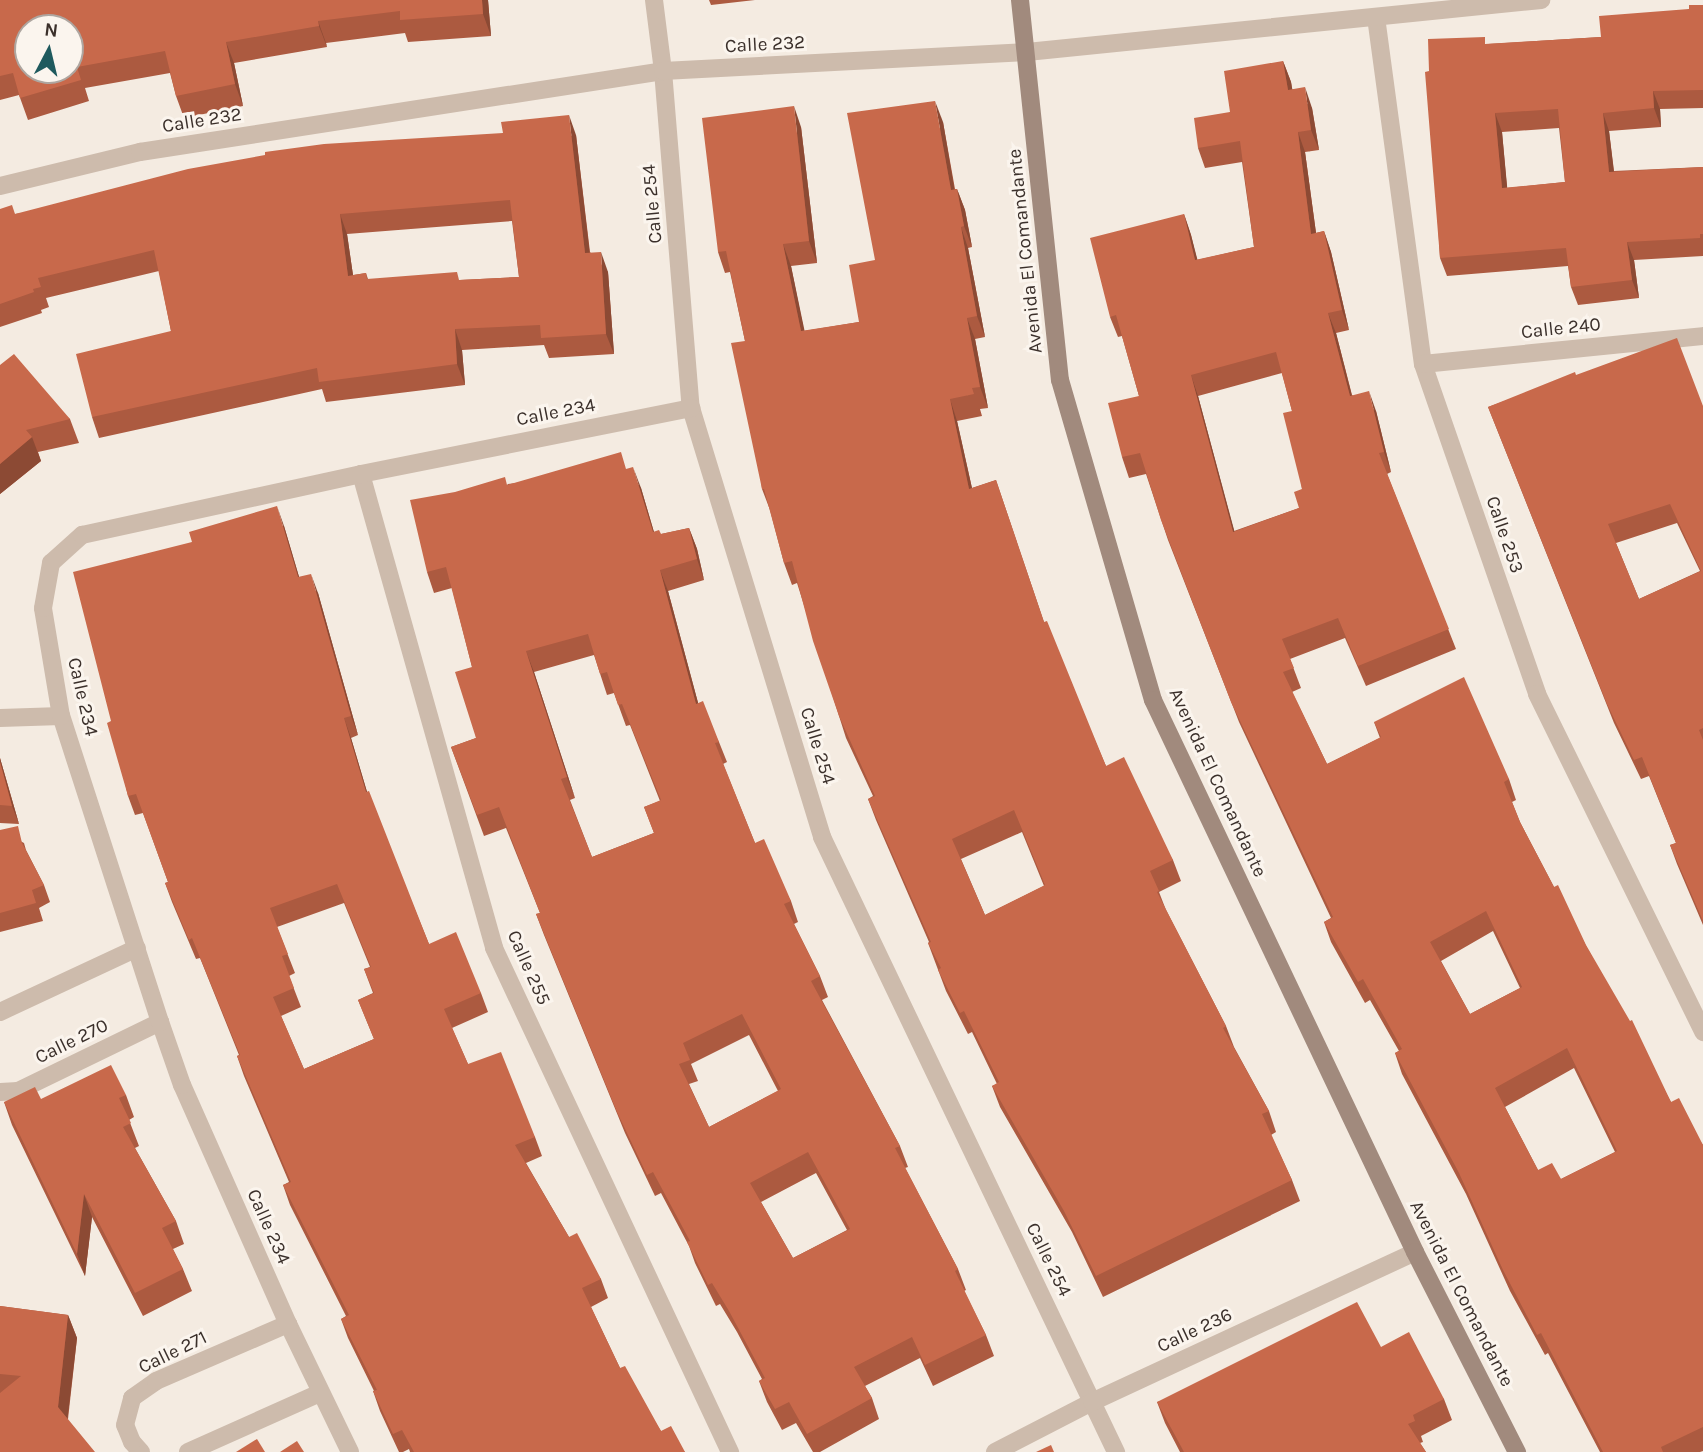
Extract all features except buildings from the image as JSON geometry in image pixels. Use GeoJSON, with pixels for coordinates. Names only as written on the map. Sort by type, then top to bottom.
{"type":"FeatureCollection","features":[{"type":"Feature","properties":{"kind":"street","name":"Calle 254"},"geometry":{"type":"LineString","coordinates":[[654,0],[663,71],[691,408],[822,837],[1116,1452]]}},
{"type":"Feature","properties":{"kind":"street","name":"Avenida El Comandante"},"geometry":{"type":"LineString","coordinates":[[1020,0],[1060,380],[1153,700],[1415,1252],[1517,1452]]}},
{"type":"Feature","properties":{"kind":"street","name":"Calle 232"},"geometry":{"type":"LineString","coordinates":[[0,186],[140,152],[663,71],[1027,52],[1541,0]]}},
{"type":"Feature","properties":{"kind":"street","name":"Calle 253"},"geometry":{"type":"LineString","coordinates":[[1376,18],[1423,364],[1537,694],[1703,1032]]}},
{"type":"Feature","properties":{"kind":"street","name":"Calle 240"},"geometry":{"type":"LineString","coordinates":[[1423,364],[1703,335]]}},
{"type":"Feature","properties":{"kind":"street","name":"Calle 234"},"geometry":{"type":"LineString","coordinates":[[350,1452],[288,1324],[181,1085],[61,716],[43,608],[51,563],[82,534],[361,474],[691,408]]}},
{"type":"Feature","properties":{"kind":"street","name":"Calle 255"},"geometry":{"type":"LineString","coordinates":[[361,474],[494,948],[730,1452]]}},
{"type":"Feature","properties":{"kind":"street"},"geometry":{"type":"LineString","coordinates":[[0,718],[61,716]]}},
{"type":"Feature","properties":{"kind":"street"},"geometry":{"type":"LineString","coordinates":[[0,1012],[137,948]]}},
{"type":"Feature","properties":{"kind":"street","name":"Calle 270"},"geometry":{"type":"LineString","coordinates":[[0,1092],[18,1091],[160,1022]]}},
{"type":"Feature","properties":{"kind":"street","name":"Calle 236"},"geometry":{"type":"LineString","coordinates":[[995,1452],[1092,1402],[1415,1252]]}},
{"type":"Feature","properties":{"kind":"street","name":"Calle 271"},"geometry":{"type":"LineString","coordinates":[[141,1452],[132,1442],[125,1425],[132,1398],[156,1381],[288,1324]]}},
{"type":"Feature","properties":{"kind":"street"},"geometry":{"type":"LineString","coordinates":[[188,1452],[320,1393]]}}]}
